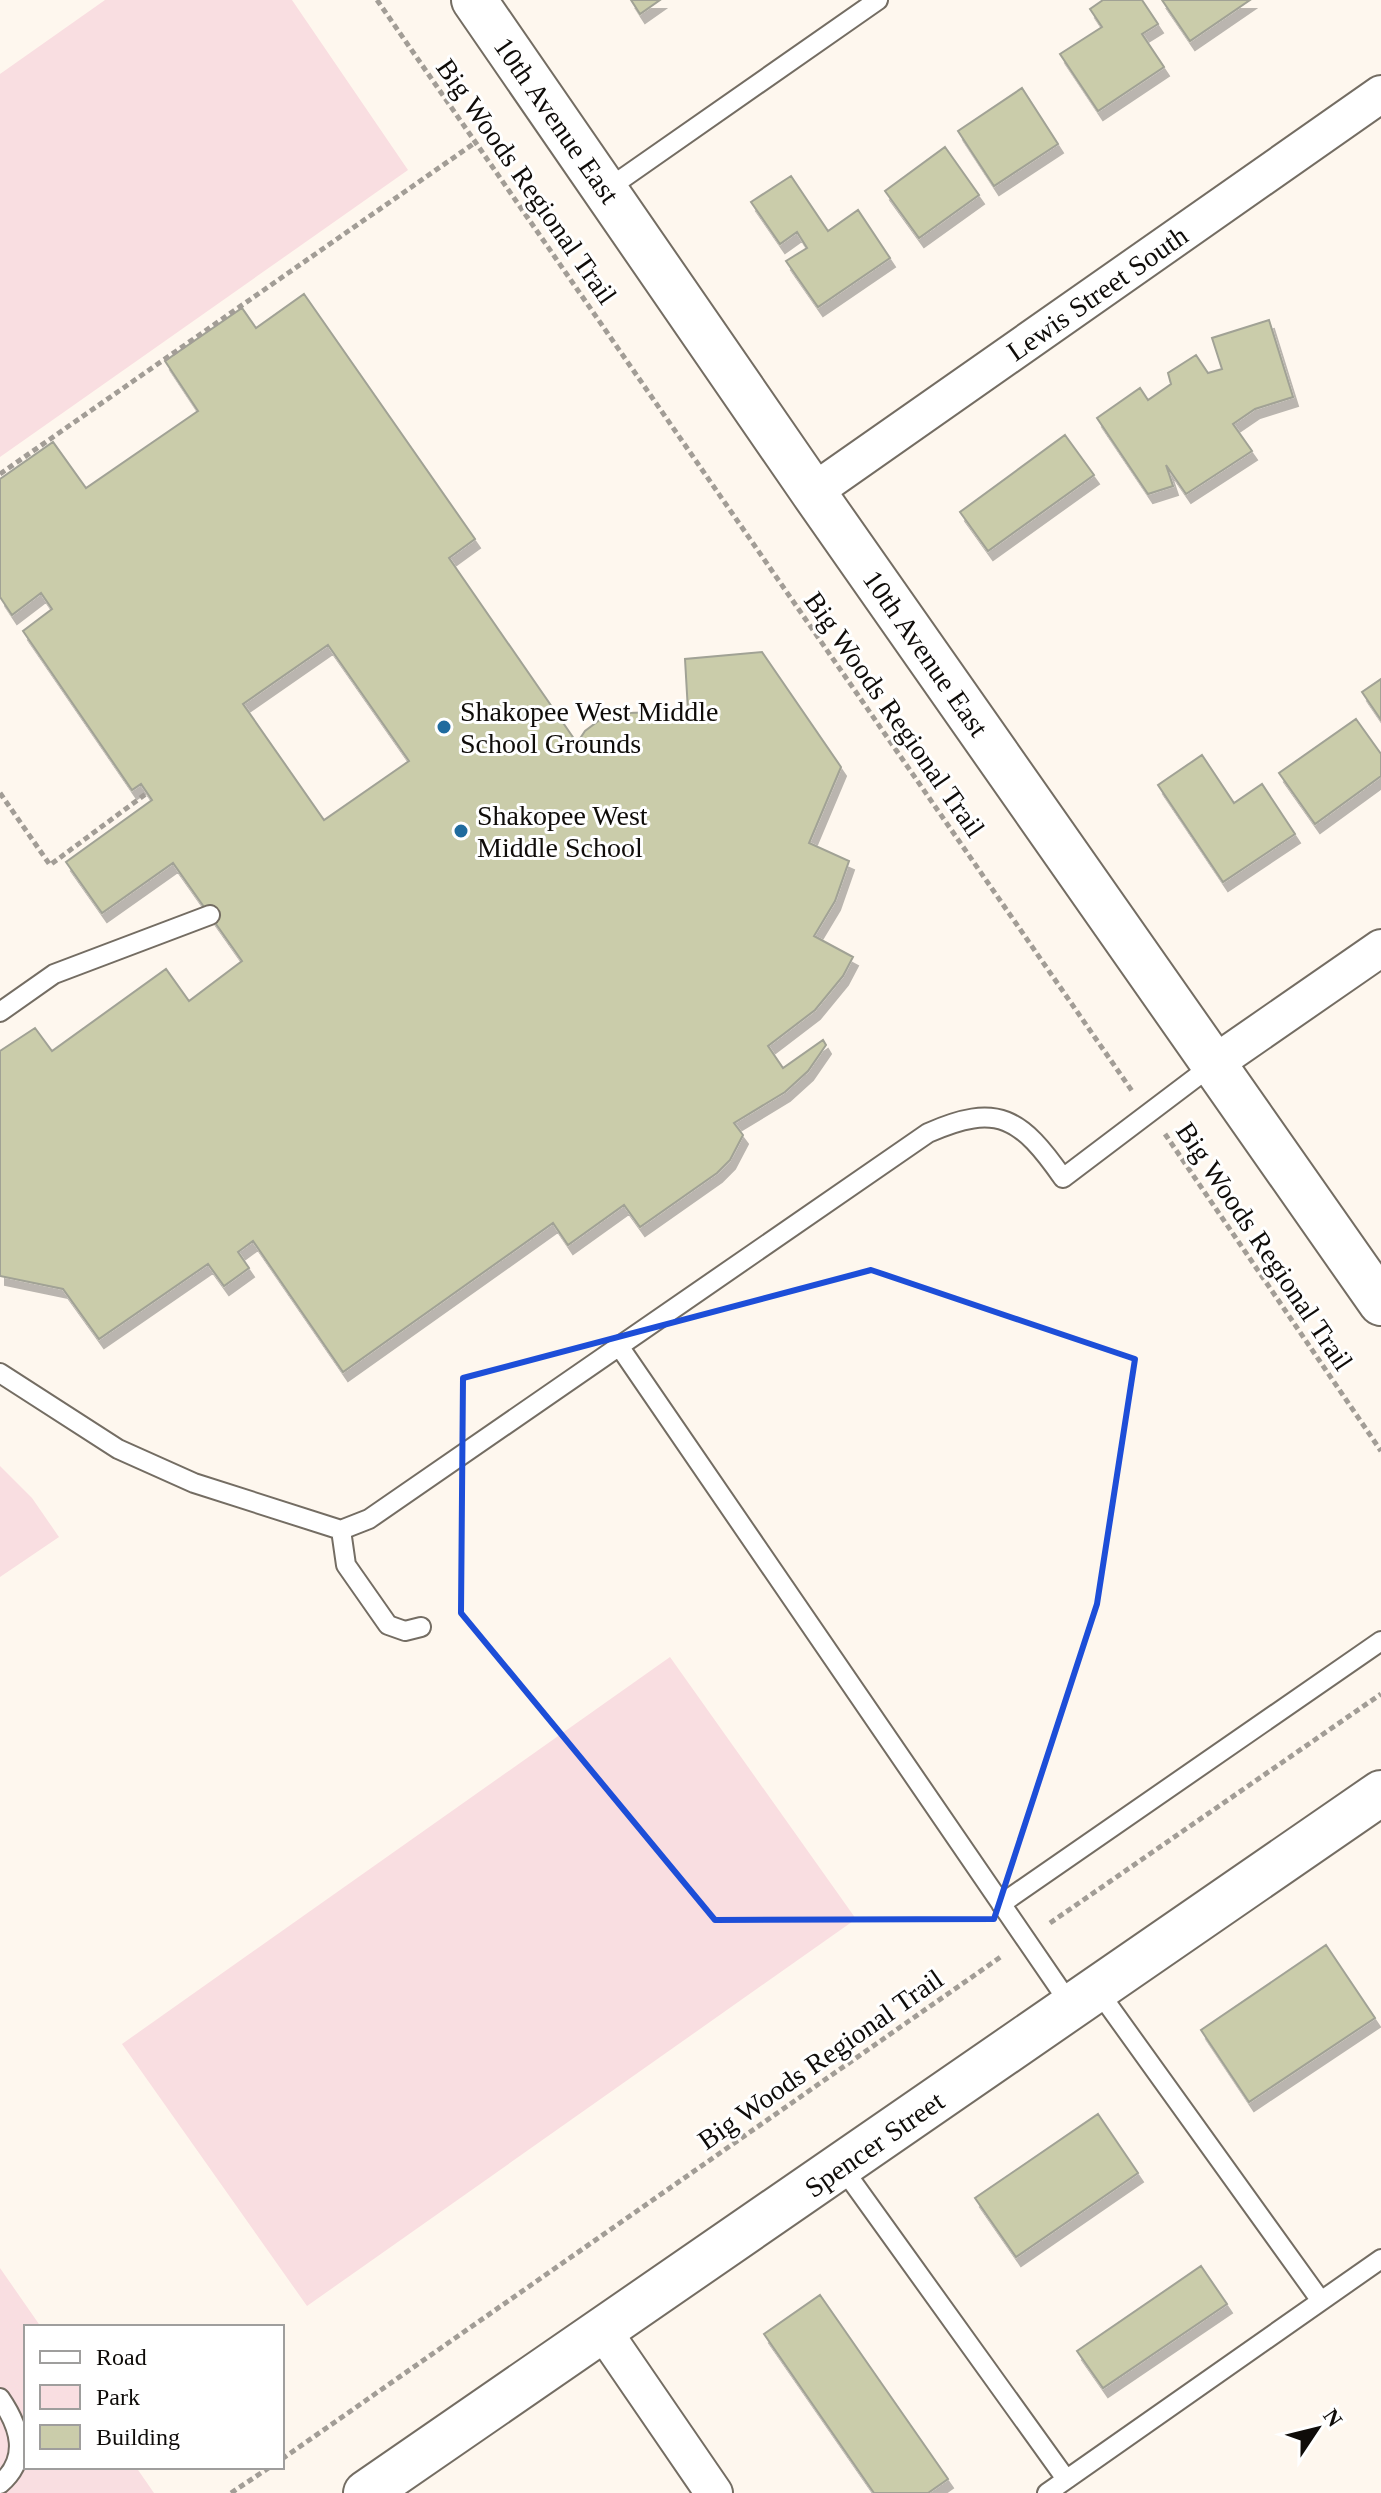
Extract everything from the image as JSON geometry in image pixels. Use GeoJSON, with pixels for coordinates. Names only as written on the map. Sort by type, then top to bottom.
{"type":"FeatureCollection","features":[{"type":"Feature","properties":{"kind":"main road","name":"10th Avenue East"},"geometry":{"type":"LineString","coordinates":[[474,0],[813,492],[1381,1303]]}},
{"type":"Feature","properties":{"kind":"main road","name":"Spencer Street"},"geometry":{"type":"LineString","coordinates":[[366,2493],[1381,1793]]}},
{"type":"Feature","properties":{"kind":"street","name":"Lewis Street South"},"geometry":{"type":"LineString","coordinates":[[813,492],[1381,94]]}},
{"type":"Feature","properties":{"kind":"street"},"geometry":{"type":"LineString","coordinates":[[1215,1063],[1381,948]]}},
{"type":"Feature","properties":{"kind":"street"},"geometry":{"type":"LineString","coordinates":[[603,2331],[714,2493]]}},
{"type":"Feature","properties":{"kind":"lane"},"geometry":{"type":"LineString","coordinates":[[606,190],[878,0]]}},
{"type":"Feature","properties":{"kind":"lane"},"geometry":{"type":"LineString","coordinates":[[0,1012],[54,974],[210,915]]}},
{"type":"Feature","properties":{"kind":"lane"},"geometry":{"type":"LineString","coordinates":[[0,1373],[118,1449],[194,1483],[341,1530],[369,1519],[928,1133],[958,1120],[1001,1117],[1037,1141],[1063,1178],[1215,1063]]}},
{"type":"Feature","properties":{"kind":"lane"},"geometry":{"type":"LineString","coordinates":[[619,1346],[1026,1940],[1084,1998],[1321,2301]]}},
{"type":"Feature","properties":{"kind":"lane"},"geometry":{"type":"LineString","coordinates":[[341,1530],[346,1565],[388,1625],[405,1631],[421,1627]]}},
{"type":"Feature","properties":{"kind":"lane"},"geometry":{"type":"LineString","coordinates":[[1001,1904],[1381,1641]]}},
{"type":"Feature","properties":{"kind":"lane"},"geometry":{"type":"LineString","coordinates":[[841,2166],[1066,2479]]}},
{"type":"Feature","properties":{"kind":"lane"},"geometry":{"type":"LineString","coordinates":[[1047,2493],[1381,2259]]}},
{"type":"Feature","properties":{"kind":"lane"},"geometry":{"type":"LineString","coordinates":[[0,2398],[15,2419],[21,2449],[12,2473],[0,2484]]}},
{"type":"Feature","properties":{"kind":"path","name":"Big Woods Regional Trail"},"geometry":{"type":"LineString","coordinates":[[377,0],[1381,1451]]}},
{"type":"Feature","properties":{"kind":"path"},"geometry":{"type":"LineString","coordinates":[[0,474],[476,142]]}},
{"type":"Feature","properties":{"kind":"path"},"geometry":{"type":"LineString","coordinates":[[0,793],[50,865],[147,793]]}},
{"type":"Feature","properties":{"kind":"path","name":"Big Woods Regional Trail"},"geometry":{"type":"LineString","coordinates":[[284,2458],[1381,1694]]}},
{"type":"Feature","properties":{"kind":"path"},"geometry":{"type":"LineString","coordinates":[[231,2493],[267,2469]]}},
{"type":"Feature","properties":{"kind":"highlighted area"},"geometry":{"type":"Polygon","coordinates":[[[871,1270],[1135,1359],[1097,1604],[994,1919],[715,1920],[461,1613],[463,1378],[871,1270]]]}},
{"type":"Feature","properties":{"kind":"green space"},"geometry":{"type":"Polygon","coordinates":[[[105,0],[292,0],[408,170],[0,457],[0,74],[105,0]]]}},
{"type":"Feature","properties":{"kind":"green space"},"geometry":{"type":"Polygon","coordinates":[[[0,1466],[32,1498],[59,1537],[0,1577],[0,1466]]]}},
{"type":"Feature","properties":{"kind":"green space"},"geometry":{"type":"Polygon","coordinates":[[[670,1657],[856,1919],[307,2306],[122,2044],[670,1657]]]}},
{"type":"Feature","properties":{"kind":"green space"},"geometry":{"type":"Polygon","coordinates":[[[0,2268],[40,2325],[24,2325],[24,2469],[137,2469],[154,2493],[0,2493],[0,2268]]]}},
{"type":"Feature","properties":{"kind":"building"},"geometry":{"type":"Polygon","coordinates":[[[631,0],[660,0],[640,14],[631,0]]]}},
{"type":"Feature","properties":{"kind":"building"},"geometry":{"type":"Polygon","coordinates":[[[1103,0],[1142,0],[1158,24],[1142,34],[1164,67],[1098,111],[1060,54],[1102,27],[1090,9],[1103,0]]]}},
{"type":"Feature","properties":{"kind":"building"},"geometry":{"type":"Polygon","coordinates":[[[1162,0],[1250,0],[1190,41],[1162,0]]]}},
{"type":"Feature","properties":{"kind":"building"},"geometry":{"type":"Polygon","coordinates":[[[1022,88],[1058,144],[994,186],[958,131],[1022,88]]]}},
{"type":"Feature","properties":{"kind":"building"},"geometry":{"type":"Polygon","coordinates":[[[945,147],[979,195],[919,238],[885,191],[945,147]]]}},
{"type":"Feature","properties":{"kind":"building"},"geometry":{"type":"Polygon","coordinates":[[[791,176],[828,231],[858,210],[890,258],[818,307],[786,261],[807,248],[797,232],[780,244],[751,202],[791,176]]]}},
{"type":"Feature","properties":{"kind":"building","name":"Shakopee West Middle School"},"geometry":{"type":"Polygon","coordinates":[[[304,294],[475,539],[449,558],[577,743],[585,731],[601,719],[628,713],[688,711],[685,659],[762,652],[841,767],[809,843],[849,861],[835,901],[814,936],[853,957],[843,976],[815,1010],[768,1046],[783,1068],[823,1040],[826,1045],[808,1071],[785,1092],[734,1123],[743,1135],[730,1160],[717,1173],[640,1227],[624,1205],[568,1245],[553,1223],[343,1372],[253,1241],[238,1252],[249,1268],[224,1286],[208,1264],[99,1339],[63,1289],[0,1276],[0,1051],[35,1028],[52,1051],[166,969],[189,1001],[242,961],[173,863],[102,913],[66,862],[152,800],[141,784],[132,790],[23,631],[52,609],[41,593],[12,615],[0,597],[0,479],[53,442],[86,488],[198,411],[165,361],[242,308],[256,328],[304,294]],[[328,645],[243,704],[324,820],[409,761],[328,645]]]}},
{"type":"Feature","properties":{"kind":"building"},"geometry":{"type":"Polygon","coordinates":[[[1269,320],[1293,397],[1255,409],[1233,424],[1252,451],[1186,494],[1166,465],[1173,486],[1148,494],[1097,418],[1140,388],[1148,400],[1171,384],[1168,373],[1196,355],[1208,373],[1222,369],[1212,338],[1269,320]]]}},
{"type":"Feature","properties":{"kind":"building"},"geometry":{"type":"Polygon","coordinates":[[[1065,435],[1094,475],[988,551],[960,512],[1065,435]]]}},
{"type":"Feature","properties":{"kind":"building"},"geometry":{"type":"Polygon","coordinates":[[[1381,679],[1381,720],[1362,692],[1381,679]]]}},
{"type":"Feature","properties":{"kind":"building"},"geometry":{"type":"Polygon","coordinates":[[[1356,719],[1381,754],[1381,776],[1315,824],[1279,773],[1356,719]]]}},
{"type":"Feature","properties":{"kind":"building"},"geometry":{"type":"Polygon","coordinates":[[[1202,755],[1234,803],[1262,784],[1295,834],[1223,882],[1158,785],[1202,755]]]}},
{"type":"Feature","properties":{"kind":"building"},"geometry":{"type":"Polygon","coordinates":[[[1326,1945],[1375,2018],[1249,2102],[1201,2030],[1326,1945]]]}},
{"type":"Feature","properties":{"kind":"building"},"geometry":{"type":"Polygon","coordinates":[[[1098,2114],[1138,2173],[1016,2257],[975,2198],[1098,2114]]]}},
{"type":"Feature","properties":{"kind":"building"},"geometry":{"type":"Polygon","coordinates":[[[1201,2266],[1227,2304],[1103,2388],[1077,2351],[1201,2266]]]}},
{"type":"Feature","properties":{"kind":"building"},"geometry":{"type":"Polygon","coordinates":[[[820,2295],[948,2479],[928,2493],[874,2493],[764,2334],[820,2295]]]}},
{"type":"Feature","properties":{"kind":"place","name":"Shakopee West Middle School Grounds"},"geometry":{"type":"Point","coordinates":[444,727]}},
{"type":"Feature","properties":{"kind":"place","name":"Shakopee West Middle School"},"geometry":{"type":"Point","coordinates":[461,831]}}]}
